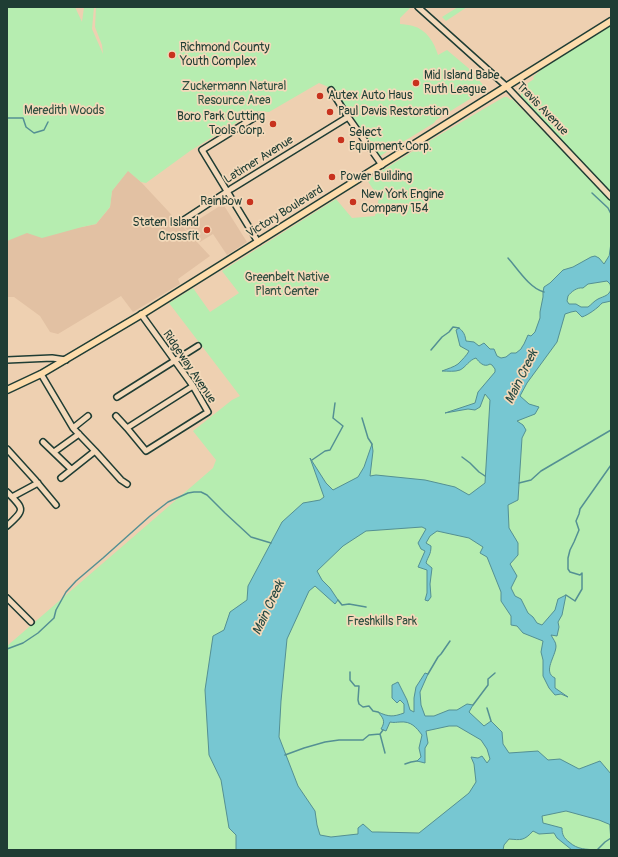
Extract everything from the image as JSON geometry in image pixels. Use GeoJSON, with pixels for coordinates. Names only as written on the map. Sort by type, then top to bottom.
{"type":"FeatureCollection","features":[{"type":"Feature","properties":{"kind":"main road","name":"Victory Boulevard"},"geometry":{"type":"LineString","coordinates":[[7,390],[66,360],[258,242],[611,21]]}},
{"type":"Feature","properties":{"kind":"street","name":"Travis Avenue"},"geometry":{"type":"LineString","coordinates":[[418,7],[506,86],[611,197]]}},
{"type":"Feature","properties":{"kind":"street"},"geometry":{"type":"LineString","coordinates":[[331,90],[382,164]]}},
{"type":"Feature","properties":{"kind":"street"},"geometry":{"type":"LineString","coordinates":[[257,116],[202,150],[258,242]]}},
{"type":"Feature","properties":{"kind":"street","name":"Latimer Avenue"},"geometry":{"type":"LineString","coordinates":[[182,221],[348,116]]}},
{"type":"Feature","properties":{"kind":"street","name":"Ridgeway Avenue"},"geometry":{"type":"LineString","coordinates":[[116,416],[146,451],[208,412],[193,386],[141,314]]}},
{"type":"Feature","properties":{"kind":"street"},"geometry":{"type":"LineString","coordinates":[[117,397],[198,346]]}},
{"type":"Feature","properties":{"kind":"street"},"geometry":{"type":"LineString","coordinates":[[7,360],[52,358],[66,360]]}},
{"type":"Feature","properties":{"kind":"street"},"geometry":{"type":"LineString","coordinates":[[41,374],[73,428],[95,450],[121,480],[127,484]]}},
{"type":"Feature","properties":{"kind":"street"},"geometry":{"type":"LineString","coordinates":[[127,428],[193,386]]}},
{"type":"Feature","properties":{"kind":"street"},"geometry":{"type":"LineString","coordinates":[[73,428],[88,416]]}},
{"type":"Feature","properties":{"kind":"street"},"geometry":{"type":"LineString","coordinates":[[54,452],[79,434]]}},
{"type":"Feature","properties":{"kind":"street"},"geometry":{"type":"LineString","coordinates":[[44,442],[71,469]]}},
{"type":"Feature","properties":{"kind":"street"},"geometry":{"type":"LineString","coordinates":[[7,449],[56,505]]}},
{"type":"Feature","properties":{"kind":"street"},"geometry":{"type":"LineString","coordinates":[[60,478],[95,450]]}},
{"type":"Feature","properties":{"kind":"street"},"geometry":{"type":"LineString","coordinates":[[12,497],[38,483]]}},
{"type":"Feature","properties":{"kind":"street"},"geometry":{"type":"LineString","coordinates":[[7,492],[19,503],[21,509],[19,515],[7,526]]}},
{"type":"Feature","properties":{"kind":"street"},"geometry":{"type":"LineString","coordinates":[[7,598],[31,622]]}},
{"type":"Feature","properties":{"kind":"shaded area"},"geometry":{"type":"Polygon","coordinates":[[[128,170],[210,256],[178,279],[180,284],[133,312],[121,296],[58,334],[50,332],[40,316],[14,297],[7,297],[7,236],[96,224],[110,207],[112,191],[128,170]]]}},
{"type":"Feature","properties":{"kind":"shaded area"},"geometry":{"type":"Polygon","coordinates":[[[223,204],[247,242],[227,255],[213,234],[200,242],[185,228],[223,204]]]}},
{"type":"Feature","properties":{"kind":"green space"},"geometry":{"type":"Polygon","coordinates":[[[7,7],[75,7],[82,22],[84,7],[94,7],[92,29],[103,54],[102,45],[95,27],[96,7],[409,7],[410,8],[400,18],[400,24],[413,26],[422,30],[432,41],[438,55],[447,50],[473,72],[486,89],[380,156],[333,89],[319,83],[269,112],[259,111],[232,125],[190,151],[146,183],[141,182],[128,171],[112,191],[110,207],[96,224],[42,238],[27,233],[7,241],[7,7]]]}},
{"type":"Feature","properties":{"kind":"green space"},"geometry":{"type":"Polygon","coordinates":[[[458,7],[467,7],[446,21],[442,17],[458,7]]]}},
{"type":"Feature","properties":{"kind":"green space"},"geometry":{"type":"Polygon","coordinates":[[[611,25],[611,192],[521,97],[521,94],[518,91],[534,79],[533,77],[542,69],[611,25]]]}},
{"type":"Feature","properties":{"kind":"green space","name":"Freshkills Park"},"geometry":{"type":"Polygon","coordinates":[[[504,97],[511,100],[512,99],[611,201],[611,850],[7,850],[7,646],[213,468],[216,460],[193,431],[232,400],[240,396],[169,303],[193,288],[210,312],[239,293],[222,271],[336,199],[352,218],[375,216],[379,198],[367,180],[504,97]]]}},
{"type":"Feature","properties":{"kind":"water","name":"Main Creek"},"geometry":{"type":"Polygon","coordinates":[[[611,243],[611,288],[607,281],[588,284],[583,288],[572,291],[568,296],[567,301],[569,304],[588,307],[608,294],[611,289],[611,301],[602,303],[593,311],[582,317],[576,311],[565,314],[557,342],[527,383],[520,396],[529,404],[539,407],[535,414],[517,421],[523,425],[526,430],[522,438],[518,500],[508,505],[509,528],[518,543],[518,555],[510,564],[517,576],[511,588],[515,596],[521,599],[528,613],[537,623],[542,625],[555,610],[558,599],[566,595],[562,615],[558,622],[559,627],[557,636],[551,635],[556,646],[550,672],[555,678],[555,688],[568,697],[561,694],[555,695],[549,688],[543,676],[543,660],[541,652],[543,641],[523,633],[517,626],[511,625],[511,616],[501,601],[501,592],[487,557],[480,553],[483,547],[469,538],[437,531],[430,536],[426,543],[431,546],[426,563],[432,568],[430,584],[431,597],[428,601],[425,600],[427,593],[427,570],[418,567],[425,551],[421,549],[418,543],[426,529],[422,527],[366,531],[343,546],[317,571],[322,580],[330,588],[338,600],[335,604],[315,586],[309,591],[287,639],[279,737],[298,786],[315,811],[320,835],[331,837],[358,834],[358,828],[363,824],[372,832],[419,833],[469,793],[476,782],[474,764],[471,757],[478,758],[482,756],[487,763],[490,759],[487,749],[481,740],[457,726],[449,726],[426,731],[428,743],[425,748],[425,763],[417,761],[421,757],[419,748],[422,735],[413,725],[407,722],[390,722],[386,731],[381,729],[383,720],[378,712],[391,716],[404,713],[404,704],[400,700],[397,703],[392,698],[392,685],[398,682],[410,710],[414,712],[416,687],[425,673],[428,674],[420,692],[421,705],[425,716],[434,716],[449,710],[457,710],[467,704],[473,705],[469,712],[484,726],[491,721],[502,732],[503,744],[509,753],[538,751],[548,760],[560,759],[579,769],[600,761],[611,774],[611,825],[599,820],[566,811],[542,816],[543,823],[562,828],[562,833],[567,841],[572,845],[582,849],[597,850],[572,850],[557,838],[554,833],[539,834],[533,831],[527,837],[522,839],[509,839],[504,845],[503,850],[236,850],[236,835],[229,828],[221,780],[209,755],[205,690],[213,636],[224,630],[230,612],[247,600],[248,586],[282,522],[303,503],[320,500],[324,497],[310,458],[326,483],[333,490],[358,477],[364,467],[372,444],[373,451],[370,476],[376,475],[425,480],[455,487],[469,495],[485,483],[490,400],[485,394],[480,407],[475,410],[468,409],[445,413],[475,403],[478,392],[495,372],[495,369],[490,364],[482,364],[476,358],[471,360],[460,370],[442,371],[458,364],[469,351],[460,346],[456,330],[459,328],[462,331],[465,335],[466,341],[474,342],[479,346],[484,343],[490,349],[494,349],[497,356],[501,358],[506,357],[511,353],[516,353],[521,349],[528,335],[531,336],[535,332],[540,318],[544,287],[563,270],[573,267],[591,257],[595,256],[599,258],[604,264],[609,256],[611,243]]]}},
{"type":"Feature","properties":{"kind":"waterway"},"geometry":{"type":"LineString","coordinates":[[7,118],[23,118],[26,127],[34,133],[44,130],[48,122]]}},
{"type":"Feature","properties":{"kind":"waterway"},"geometry":{"type":"LineString","coordinates":[[592,193],[608,208],[611,214]]}},
{"type":"Feature","properties":{"kind":"waterway"},"geometry":{"type":"LineString","coordinates":[[508,258],[529,283],[544,292]]}},
{"type":"Feature","properties":{"kind":"waterway"},"geometry":{"type":"LineString","coordinates":[[431,350],[453,327],[459,328]]}},
{"type":"Feature","properties":{"kind":"waterway"},"geometry":{"type":"LineString","coordinates":[[312,460],[325,451],[330,450],[343,426],[333,418],[335,403]]}},
{"type":"Feature","properties":{"kind":"waterway"},"geometry":{"type":"LineString","coordinates":[[362,418],[368,438],[372,444]]}},
{"type":"Feature","properties":{"kind":"waterway"},"geometry":{"type":"LineString","coordinates":[[519,483],[531,480],[541,471],[611,430]]}},
{"type":"Feature","properties":{"kind":"waterway"},"geometry":{"type":"LineString","coordinates":[[462,457],[485,476]]}},
{"type":"Feature","properties":{"kind":"waterway"},"geometry":{"type":"LineString","coordinates":[[566,595],[575,601],[582,589],[582,573],[580,575],[570,572],[568,569],[570,550],[579,530],[576,521],[580,509],[611,465]]}},
{"type":"Feature","properties":{"kind":"waterway"},"geometry":{"type":"LineString","coordinates":[[7,649],[23,643],[38,633],[54,618],[56,610],[66,592],[76,581],[150,516],[168,502],[188,493],[201,492],[207,495],[251,537],[271,543]]}},
{"type":"Feature","properties":{"kind":"waterway"},"geometry":{"type":"LineString","coordinates":[[338,600],[342,605],[349,604],[366,607]]}},
{"type":"Feature","properties":{"kind":"waterway"},"geometry":{"type":"LineString","coordinates":[[428,674],[450,641]]}},
{"type":"Feature","properties":{"kind":"waterway"},"geometry":{"type":"LineString","coordinates":[[350,672],[350,680],[355,686],[359,686],[359,704],[363,707],[369,706],[373,711],[378,712]]}},
{"type":"Feature","properties":{"kind":"waterway"},"geometry":{"type":"LineString","coordinates":[[473,705],[488,685],[488,679],[495,673]]}},
{"type":"Feature","properties":{"kind":"waterway"},"geometry":{"type":"LineString","coordinates":[[487,708],[491,721]]}},
{"type":"Feature","properties":{"kind":"waterway"},"geometry":{"type":"LineString","coordinates":[[383,730],[380,734],[385,753]]}},
{"type":"Feature","properties":{"kind":"waterway"},"geometry":{"type":"LineString","coordinates":[[285,755],[325,742],[339,740],[363,740],[369,735],[380,734]]}},
{"type":"Feature","properties":{"kind":"waterway"},"geometry":{"type":"LineString","coordinates":[[405,764],[417,761]]}},
{"type":"Feature","properties":{"kind":"waterway"},"geometry":{"type":"LineString","coordinates":[[597,850],[611,838],[610,825]]}},
{"type":"Feature","properties":{"kind":"place","name":"Richmond County Youth Complex"},"geometry":{"type":"Point","coordinates":[172,55]}},
{"type":"Feature","properties":{"kind":"place","name":"Mid Island Babe Ruth League"},"geometry":{"type":"Point","coordinates":[416,83]}},
{"type":"Feature","properties":{"kind":"place","name":"Autex Auto Haus"},"geometry":{"type":"Point","coordinates":[320,96]}},
{"type":"Feature","properties":{"kind":"place","name":"Paul Davis Restoration"},"geometry":{"type":"Point","coordinates":[330,112]}},
{"type":"Feature","properties":{"kind":"place","name":"Boro Park Cutting Tools Corp."},"geometry":{"type":"Point","coordinates":[273,124]}},
{"type":"Feature","properties":{"kind":"place","name":"Select Equipment Corp."},"geometry":{"type":"Point","coordinates":[341,140]}},
{"type":"Feature","properties":{"kind":"place","name":"Power Building"},"geometry":{"type":"Point","coordinates":[332,177]}},
{"type":"Feature","properties":{"kind":"place","name":"Rainbow"},"geometry":{"type":"Point","coordinates":[250,202]}},
{"type":"Feature","properties":{"kind":"place","name":"New York Engine Company 154"},"geometry":{"type":"Point","coordinates":[353,202]}},
{"type":"Feature","properties":{"kind":"place","name":"Staten Island Crossfit"},"geometry":{"type":"Point","coordinates":[207,230]}},
{"type":"Feature","properties":{"kind":"park label","name":"Zuckermann Natural Resource Area"},"geometry":{"type":"Point","coordinates":[234,94]}},
{"type":"Feature","properties":{"kind":"park label","name":"Meredith Woods"},"geometry":{"type":"Point","coordinates":[64,111]}},
{"type":"Feature","properties":{"kind":"park label","name":"Greenbelt Native Plant Center"},"geometry":{"type":"Point","coordinates":[287,285]}}]}
